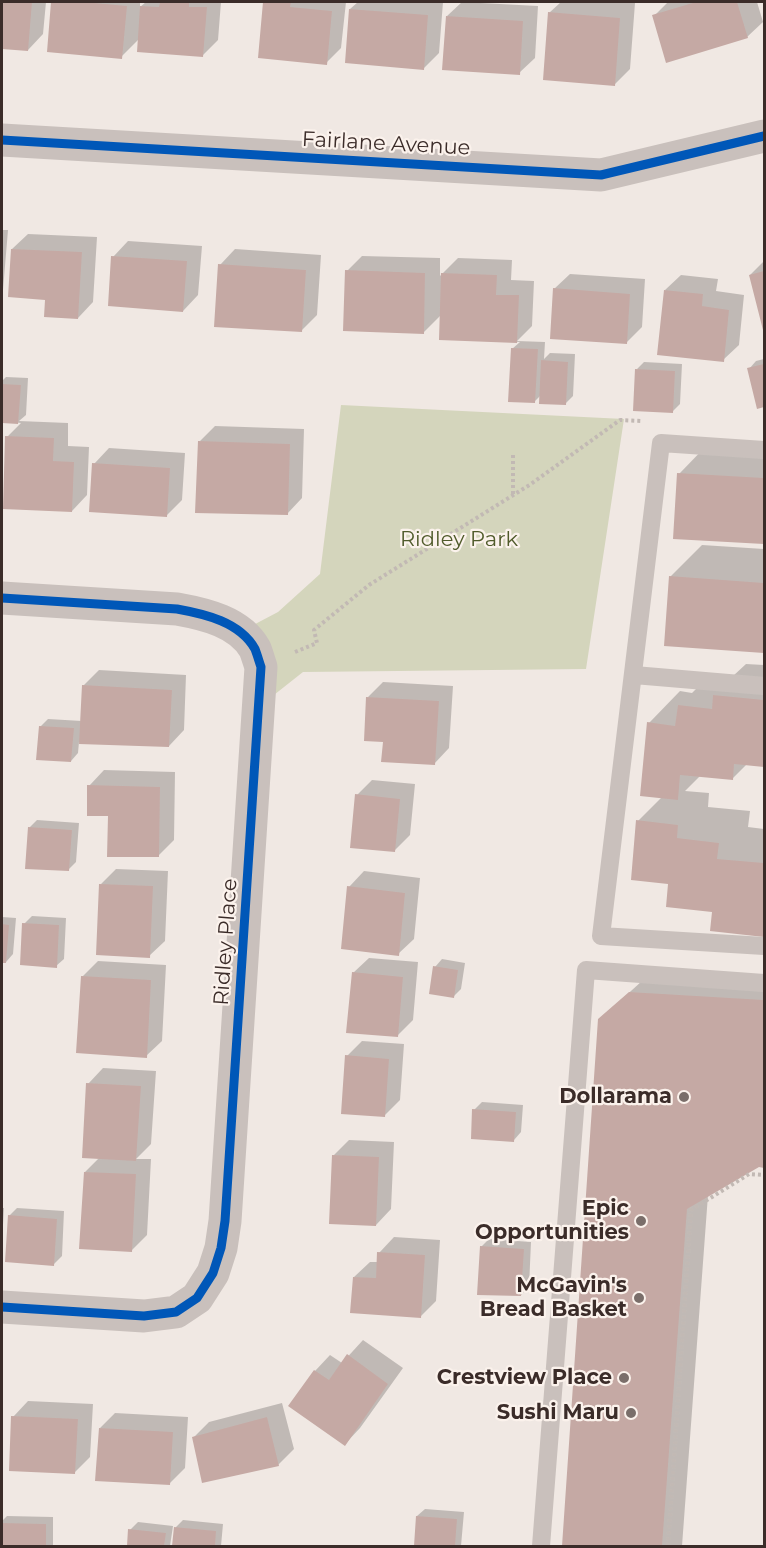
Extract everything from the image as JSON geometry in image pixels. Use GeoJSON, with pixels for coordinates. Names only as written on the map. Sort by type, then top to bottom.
{"type":"FeatureCollection","features":[{"type":"Feature","properties":{"kind":"street","name":"Fairlane Avenue"},"geometry":{"type":"LineString","coordinates":[[2,140],[601,175],[765,136]]}},
{"type":"Feature","properties":{"kind":"street"},"geometry":{"type":"LineString","coordinates":[[2,598],[177,609],[205,614],[240,632],[254,648],[261,667]]}},
{"type":"Feature","properties":{"kind":"street","name":"Ridley Place"},"geometry":{"type":"LineString","coordinates":[[2,1308],[144,1316],[176,1312],[197,1298],[213,1273],[221,1248],[225,1221],[261,667]]}},
{"type":"Feature","properties":{"kind":"lane"},"geometry":{"type":"LineString","coordinates":[[765,450],[661,443],[601,936],[765,945]]}},
{"type":"Feature","properties":{"kind":"lane"},"geometry":{"type":"LineString","coordinates":[[634,675],[765,686]]}},
{"type":"Feature","properties":{"kind":"lane"},"geometry":{"type":"LineString","coordinates":[[541,1546],[586,970],[765,983]]}},
{"type":"Feature","properties":{"kind":"path"},"geometry":{"type":"LineString","coordinates":[[261,667],[317,643],[314,630],[369,585],[513,496],[620,420],[642,422]]}},
{"type":"Feature","properties":{"kind":"path"},"geometry":{"type":"LineString","coordinates":[[513,455],[513,496]]}},
{"type":"Feature","properties":{"kind":"path"},"geometry":{"type":"LineString","coordinates":[[668,1546],[691,1210],[749,1174],[765,1175]]}},
{"type":"Feature","properties":{"kind":"green space","name":"Ridley Park"},"geometry":{"type":"Polygon","coordinates":[[[341,405],[624,419],[586,669],[303,672],[260,706],[240,632],[278,612],[320,574],[341,405]]]}},
{"type":"Feature","properties":{"kind":"building"},"geometry":{"type":"Polygon","coordinates":[[[2,2],[32,2],[28,51],[2,49],[2,2]]]}},
{"type":"Feature","properties":{"kind":"building"},"geometry":{"type":"Polygon","coordinates":[[[51,2],[127,6],[122,59],[47,52],[51,2]]]}},
{"type":"Feature","properties":{"kind":"building"},"geometry":{"type":"Polygon","coordinates":[[[160,2],[189,2],[189,7],[207,7],[203,57],[137,52],[140,6],[159,7],[160,2]]]}},
{"type":"Feature","properties":{"kind":"building"},"geometry":{"type":"Polygon","coordinates":[[[263,2],[291,2],[290,7],[332,11],[327,65],[258,58],[263,2]]]}},
{"type":"Feature","properties":{"kind":"building"},"geometry":{"type":"Polygon","coordinates":[[[696,2],[737,2],[748,38],[666,63],[652,15],[696,2]]]}},
{"type":"Feature","properties":{"kind":"building"},"geometry":{"type":"Polygon","coordinates":[[[349,9],[428,15],[424,70],[345,63],[349,9]]]}},
{"type":"Feature","properties":{"kind":"building"},"geometry":{"type":"Polygon","coordinates":[[[548,12],[620,18],[615,86],[543,80],[548,12]]]}},
{"type":"Feature","properties":{"kind":"building"},"geometry":{"type":"Polygon","coordinates":[[[446,16],[523,21],[520,75],[442,70],[446,16]]]}},
{"type":"Feature","properties":{"kind":"building"},"geometry":{"type":"Polygon","coordinates":[[[11,249],[82,252],[78,319],[44,317],[45,300],[8,297],[11,249]]]}},
{"type":"Feature","properties":{"kind":"building"},"geometry":{"type":"Polygon","coordinates":[[[111,256],[187,261],[183,312],[108,306],[111,256]]]}},
{"type":"Feature","properties":{"kind":"building"},"geometry":{"type":"Polygon","coordinates":[[[218,264],[306,270],[302,332],[214,327],[218,264]]]}},
{"type":"Feature","properties":{"kind":"building"},"geometry":{"type":"Polygon","coordinates":[[[345,270],[425,273],[424,334],[343,331],[345,270]]]}},
{"type":"Feature","properties":{"kind":"building"},"geometry":{"type":"Polygon","coordinates":[[[764,271],[764,334],[749,275],[764,271]]]}},
{"type":"Feature","properties":{"kind":"building"},"geometry":{"type":"Polygon","coordinates":[[[441,273],[497,275],[496,295],[519,295],[517,343],[439,340],[441,273]]]}},
{"type":"Feature","properties":{"kind":"building"},"geometry":{"type":"Polygon","coordinates":[[[553,288],[630,294],[627,344],[550,339],[553,288]]]}},
{"type":"Feature","properties":{"kind":"building"},"geometry":{"type":"Polygon","coordinates":[[[664,290],[703,294],[702,306],[729,310],[724,362],[657,355],[664,290]]]}},
{"type":"Feature","properties":{"kind":"building"},"geometry":{"type":"Polygon","coordinates":[[[511,348],[538,349],[535,403],[508,402],[511,348]]]}},
{"type":"Feature","properties":{"kind":"building"},"geometry":{"type":"Polygon","coordinates":[[[541,360],[568,362],[566,405],[539,404],[541,360]]]}},
{"type":"Feature","properties":{"kind":"building"},"geometry":{"type":"Polygon","coordinates":[[[764,364],[764,407],[757,409],[747,368],[764,364]]]}},
{"type":"Feature","properties":{"kind":"building"},"geometry":{"type":"Polygon","coordinates":[[[635,369],[675,371],[673,413],[633,411],[635,369]]]}},
{"type":"Feature","properties":{"kind":"building"},"geometry":{"type":"Polygon","coordinates":[[[2,384],[21,385],[18,424],[2,423],[2,384]]]}},
{"type":"Feature","properties":{"kind":"building"},"geometry":{"type":"Polygon","coordinates":[[[5,436],[54,438],[53,461],[74,462],[72,512],[3,509],[5,436]]]}},
{"type":"Feature","properties":{"kind":"building"},"geometry":{"type":"Polygon","coordinates":[[[198,441],[290,444],[288,515],[195,513],[198,441]]]}},
{"type":"Feature","properties":{"kind":"building"},"geometry":{"type":"Polygon","coordinates":[[[92,463],[170,468],[167,517],[89,512],[92,463]]]}},
{"type":"Feature","properties":{"kind":"building"},"geometry":{"type":"Polygon","coordinates":[[[677,473],[764,478],[764,544],[673,539],[677,473]]]}},
{"type":"Feature","properties":{"kind":"building"},"geometry":{"type":"Polygon","coordinates":[[[669,576],[764,583],[764,653],[664,646],[669,576]]]}},
{"type":"Feature","properties":{"kind":"building"},"geometry":{"type":"Polygon","coordinates":[[[82,685],[172,690],[169,747],[79,744],[82,685]]]}},
{"type":"Feature","properties":{"kind":"building"},"geometry":{"type":"Polygon","coordinates":[[[713,695],[764,700],[764,767],[734,764],[733,780],[680,775],[678,800],[640,796],[647,722],[675,726],[678,705],[712,709],[713,695]]]}},
{"type":"Feature","properties":{"kind":"building"},"geometry":{"type":"Polygon","coordinates":[[[366,697],[439,701],[435,765],[381,762],[383,742],[364,741],[366,697]]]}},
{"type":"Feature","properties":{"kind":"building"},"geometry":{"type":"Polygon","coordinates":[[[39,726],[74,728],[71,762],[36,760],[39,726]]]}},
{"type":"Feature","properties":{"kind":"building"},"geometry":{"type":"Polygon","coordinates":[[[87,785],[160,787],[159,857],[107,857],[108,816],[87,816],[87,785]]]}},
{"type":"Feature","properties":{"kind":"building"},"geometry":{"type":"Polygon","coordinates":[[[355,794],[400,799],[395,852],[350,848],[355,794]]]}},
{"type":"Feature","properties":{"kind":"building"},"geometry":{"type":"Polygon","coordinates":[[[636,820],[678,825],[677,838],[719,843],[717,859],[764,863],[764,937],[710,931],[712,912],[666,907],[668,884],[631,880],[636,820]]]}},
{"type":"Feature","properties":{"kind":"building"},"geometry":{"type":"Polygon","coordinates":[[[28,827],[72,830],[69,871],[25,869],[28,827]]]}},
{"type":"Feature","properties":{"kind":"building"},"geometry":{"type":"Polygon","coordinates":[[[99,884],[153,886],[150,958],[96,955],[99,884]]]}},
{"type":"Feature","properties":{"kind":"building"},"geometry":{"type":"Polygon","coordinates":[[[347,886],[405,893],[399,956],[341,949],[347,886]]]}},
{"type":"Feature","properties":{"kind":"building"},"geometry":{"type":"Polygon","coordinates":[[[22,923],[59,925],[57,968],[20,965],[22,923]]]}},
{"type":"Feature","properties":{"kind":"building"},"geometry":{"type":"Polygon","coordinates":[[[2,924],[9,925],[6,963],[2,963],[2,924]]]}},
{"type":"Feature","properties":{"kind":"building"},"geometry":{"type":"Polygon","coordinates":[[[433,966],[458,970],[454,998],[429,994],[433,966]]]}},
{"type":"Feature","properties":{"kind":"building"},"geometry":{"type":"Polygon","coordinates":[[[352,972],[403,977],[398,1037],[346,1033],[352,972]]]}},
{"type":"Feature","properties":{"kind":"building"},"geometry":{"type":"Polygon","coordinates":[[[81,976],[151,980],[147,1058],[76,1053],[81,976]]]}},
{"type":"Feature","properties":{"kind":"building","name":"Crestview Place"},"geometry":{"type":"Polygon","coordinates":[[[629,992],[764,1000],[764,1168],[759,1167],[687,1209],[662,1546],[562,1546],[598,1019],[629,992]]]}},
{"type":"Feature","properties":{"kind":"building"},"geometry":{"type":"Polygon","coordinates":[[[345,1055],[389,1059],[385,1117],[341,1114],[345,1055]]]}},
{"type":"Feature","properties":{"kind":"building"},"geometry":{"type":"Polygon","coordinates":[[[86,1083],[141,1086],[136,1161],[82,1158],[86,1083]]]}},
{"type":"Feature","properties":{"kind":"building"},"geometry":{"type":"Polygon","coordinates":[[[472,1109],[516,1112],[514,1142],[471,1139],[472,1109]]]}},
{"type":"Feature","properties":{"kind":"building"},"geometry":{"type":"Polygon","coordinates":[[[332,1155],[379,1157],[376,1226],[329,1224],[332,1155]]]}},
{"type":"Feature","properties":{"kind":"building"},"geometry":{"type":"Polygon","coordinates":[[[84,1172],[136,1174],[132,1252],[79,1249],[84,1172]]]}},
{"type":"Feature","properties":{"kind":"building"},"geometry":{"type":"Polygon","coordinates":[[[8,1215],[57,1219],[54,1266],[5,1262],[8,1215]]]}},
{"type":"Feature","properties":{"kind":"building"},"geometry":{"type":"Polygon","coordinates":[[[480,1246],[524,1249],[521,1296],[477,1295],[480,1246]]]}},
{"type":"Feature","properties":{"kind":"building"},"geometry":{"type":"Polygon","coordinates":[[[377,1252],[425,1255],[421,1318],[350,1313],[353,1277],[376,1278],[377,1252]]]}},
{"type":"Feature","properties":{"kind":"building"},"geometry":{"type":"Polygon","coordinates":[[[347,1354],[388,1384],[345,1446],[288,1406],[314,1370],[329,1380],[347,1354]]]}},
{"type":"Feature","properties":{"kind":"building"},"geometry":{"type":"Polygon","coordinates":[[[11,1416],[78,1419],[75,1474],[9,1471],[11,1416]]]}},
{"type":"Feature","properties":{"kind":"building"},"geometry":{"type":"Polygon","coordinates":[[[267,1417],[279,1466],[202,1483],[192,1437],[267,1417]]]}},
{"type":"Feature","properties":{"kind":"building"},"geometry":{"type":"Polygon","coordinates":[[[99,1428],[173,1432],[170,1485],[95,1481],[99,1428]]]}},
{"type":"Feature","properties":{"kind":"building"},"geometry":{"type":"Polygon","coordinates":[[[416,1516],[457,1519],[455,1546],[414,1546],[416,1516]]]}},
{"type":"Feature","properties":{"kind":"building"},"geometry":{"type":"Polygon","coordinates":[[[2,1523],[46,1524],[46,1546],[2,1546],[2,1523]]]}},
{"type":"Feature","properties":{"kind":"building"},"geometry":{"type":"Polygon","coordinates":[[[174,1527],[216,1531],[215,1546],[172,1546],[174,1527]]]}},
{"type":"Feature","properties":{"kind":"building"},"geometry":{"type":"Polygon","coordinates":[[[128,1529],[166,1533],[164,1546],[127,1546],[128,1529]]]}},
{"type":"Feature","properties":{"kind":"cycle path"},"geometry":{"type":"LineString","coordinates":[[2,140],[601,175],[764,136]]}},
{"type":"Feature","properties":{"kind":"cycle path"},"geometry":{"type":"LineString","coordinates":[[2,598],[177,609],[199,614],[221,621],[240,632],[255,649],[261,667],[225,1221],[221,1248],[213,1273],[197,1298],[176,1312],[144,1316],[2,1307]]}},
{"type":"Feature","properties":{"kind":"place","name":"Dollarama"},"geometry":{"type":"Point","coordinates":[684,1097]}},
{"type":"Feature","properties":{"kind":"place","name":"Epic Opportunities"},"geometry":{"type":"Point","coordinates":[641,1221]}},
{"type":"Feature","properties":{"kind":"place","name":"McGavin's Bread Basket"},"geometry":{"type":"Point","coordinates":[639,1298]}},
{"type":"Feature","properties":{"kind":"place","name":"Crestview Place"},"geometry":{"type":"Point","coordinates":[624,1378]}},
{"type":"Feature","properties":{"kind":"place","name":"Sushi Maru"},"geometry":{"type":"Point","coordinates":[631,1413]}}]}
